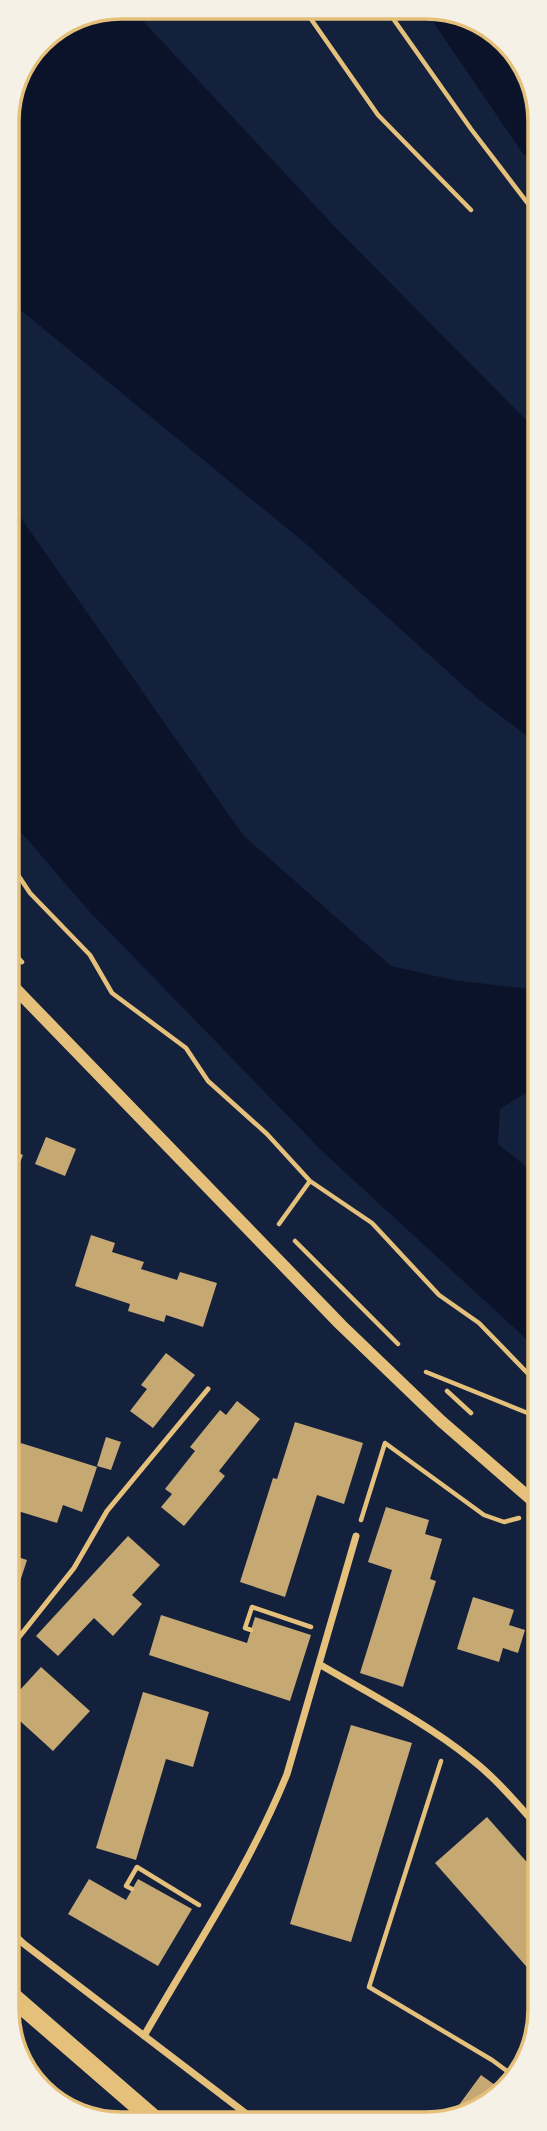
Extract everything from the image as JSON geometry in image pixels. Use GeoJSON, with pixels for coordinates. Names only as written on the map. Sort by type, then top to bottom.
{"type":"FeatureCollection","features":[{"type":"Feature","properties":{"kind":"highway"},"geometry":{"type":"LineString","coordinates":[[19,2003],[145,2112]]}},
{"type":"Feature","properties":{"kind":"street"},"geometry":{"type":"LineString","coordinates":[[19,992],[341,1325],[441,1421],[528,1497]]}},
{"type":"Feature","properties":{"kind":"street"},"geometry":{"type":"LineString","coordinates":[[144,2036],[274,1807],[287,1774],[356,1536]]}},
{"type":"Feature","properties":{"kind":"street"},"geometry":{"type":"LineString","coordinates":[[319,1664],[448,1741],[503,1788],[528,1816]]}},
{"type":"Feature","properties":{"kind":"street"},"geometry":{"type":"LineString","coordinates":[[19,1939],[244,2112]]}},
{"type":"Feature","properties":{"kind":"lane"},"geometry":{"type":"LineString","coordinates":[[19,1637],[74,1568],[107,1511],[208,1389]]}},
{"type":"Feature","properties":{"kind":"path"},"geometry":{"type":"LineString","coordinates":[[311,19],[378,115],[471,210]]}},
{"type":"Feature","properties":{"kind":"path"},"geometry":{"type":"LineString","coordinates":[[393,19],[528,204]]}},
{"type":"Feature","properties":{"kind":"path"},"geometry":{"type":"LineString","coordinates":[[19,876],[30,893],[90,955],[112,993],[186,1048],[208,1081],[267,1134],[310,1181],[372,1223],[439,1296],[479,1323],[528,1374]]}},
{"type":"Feature","properties":{"kind":"path"},"geometry":{"type":"LineString","coordinates":[[19,959],[29,969]]}},
{"type":"Feature","properties":{"kind":"path"},"geometry":{"type":"LineString","coordinates":[[279,1224],[310,1181]]}},
{"type":"Feature","properties":{"kind":"path"},"geometry":{"type":"LineString","coordinates":[[289,1234],[406,1352]]}},
{"type":"Feature","properties":{"kind":"path"},"geometry":{"type":"LineString","coordinates":[[436,1381],[426,1372],[528,1413]]}},
{"type":"Feature","properties":{"kind":"path"},"geometry":{"type":"LineString","coordinates":[[446,1391],[477,1419]]}},
{"type":"Feature","properties":{"kind":"path"},"geometry":{"type":"LineString","coordinates":[[356,1536],[385,1443],[484,1515],[504,1522],[528,1515]]}},
{"type":"Feature","properties":{"kind":"path"},"geometry":{"type":"LineString","coordinates":[[251,1630],[245,1628],[252,1607],[328,1633]]}},
{"type":"Feature","properties":{"kind":"path"},"geometry":{"type":"LineString","coordinates":[[448,1741],[369,1987],[507,2071]]}},
{"type":"Feature","properties":{"kind":"path"},"geometry":{"type":"LineString","coordinates":[[132,1889],[126,1886],[137,1867],[215,1914]]}},
{"type":"Feature","properties":{"kind":"water"},"geometry":{"type":"Polygon","coordinates":[[[141,19],[335,227],[528,422],[528,737],[477,698],[305,543],[19,309],[21,101],[36,64],[64,36],[82,27],[101,21],[141,19]]]}},
{"type":"Feature","properties":{"kind":"water"},"geometry":{"type":"Polygon","coordinates":[[[432,20],[446,21],[477,33],[493,44],[511,64],[527,108],[528,159],[432,20]]]}},
{"type":"Feature","properties":{"kind":"water"},"geometry":{"type":"Polygon","coordinates":[[[19,515],[243,835],[391,966],[453,980],[528,989],[528,1092],[500,1109],[498,1144],[528,1168],[528,1340],[323,1152],[88,910],[19,830],[19,515]]]}},
{"type":"Feature","properties":{"kind":"building"},"geometry":{"type":"Polygon","coordinates":[[[46,1137],[76,1149],[65,1176],[35,1164],[46,1137]]]}},
{"type":"Feature","properties":{"kind":"building"},"geometry":{"type":"Polygon","coordinates":[[[91,1235],[115,1243],[112,1252],[144,1262],[141,1269],[177,1280],[180,1272],[217,1283],[203,1327],[166,1315],[164,1322],[128,1311],[130,1304],[75,1286],[91,1235]]]}},
{"type":"Feature","properties":{"kind":"building"},"geometry":{"type":"Polygon","coordinates":[[[166,1353],[195,1375],[153,1428],[130,1411],[147,1389],[141,1385],[166,1353]]]}},
{"type":"Feature","properties":{"kind":"building"},"geometry":{"type":"Polygon","coordinates":[[[237,1401],[260,1419],[219,1471],[225,1476],[184,1526],[161,1507],[172,1494],[165,1489],[195,1451],[190,1447],[220,1410],[226,1415],[237,1401]]]}},
{"type":"Feature","properties":{"kind":"building"},"geometry":{"type":"Polygon","coordinates":[[[295,1422],[363,1443],[344,1504],[317,1495],[285,1597],[240,1582],[273,1478],[277,1479],[295,1422]]]}},
{"type":"Feature","properties":{"kind":"building"},"geometry":{"type":"Polygon","coordinates":[[[106,1437],[121,1442],[111,1470],[97,1466],[106,1437]]]}},
{"type":"Feature","properties":{"kind":"building"},"geometry":{"type":"Polygon","coordinates":[[[21,1443],[97,1467],[82,1512],[63,1505],[57,1523],[19,1511],[21,1443]]]}},
{"type":"Feature","properties":{"kind":"building"},"geometry":{"type":"Polygon","coordinates":[[[386,1507],[429,1520],[425,1534],[442,1539],[430,1579],[436,1581],[403,1687],[360,1673],[392,1570],[368,1562],[386,1507]]]}},
{"type":"Feature","properties":{"kind":"building"},"geometry":{"type":"Polygon","coordinates":[[[128,1536],[160,1565],[132,1595],[142,1604],[113,1636],[94,1618],[58,1656],[36,1636],[128,1536]]]}},
{"type":"Feature","properties":{"kind":"building"},"geometry":{"type":"Polygon","coordinates":[[[19,1557],[27,1560],[19,1585],[19,1557]]]}},
{"type":"Feature","properties":{"kind":"building"},"geometry":{"type":"Polygon","coordinates":[[[473,1597],[514,1610],[509,1625],[525,1630],[518,1653],[503,1648],[499,1662],[457,1649],[473,1597]]]}},
{"type":"Feature","properties":{"kind":"building"},"geometry":{"type":"Polygon","coordinates":[[[161,1615],[247,1643],[255,1617],[311,1635],[290,1701],[149,1655],[161,1615]]]}},
{"type":"Feature","properties":{"kind":"building"},"geometry":{"type":"Polygon","coordinates":[[[41,1667],[90,1711],[53,1751],[19,1720],[19,1691],[41,1667]]]}},
{"type":"Feature","properties":{"kind":"building"},"geometry":{"type":"Polygon","coordinates":[[[143,1692],[209,1712],[193,1767],[166,1759],[136,1860],[96,1848],[143,1692]]]}},
{"type":"Feature","properties":{"kind":"building"},"geometry":{"type":"Polygon","coordinates":[[[351,1725],[412,1743],[351,1942],[290,1924],[351,1725]]]}},
{"type":"Feature","properties":{"kind":"building"},"geometry":{"type":"Polygon","coordinates":[[[487,1817],[528,1863],[528,1968],[435,1863],[487,1817]]]}},
{"type":"Feature","properties":{"kind":"building"},"geometry":{"type":"Polygon","coordinates":[[[89,1879],[126,1900],[138,1879],[192,1909],[158,1966],[68,1914],[89,1879]]]}},
{"type":"Feature","properties":{"kind":"building"},"geometry":{"type":"Polygon","coordinates":[[[481,2075],[495,2085],[471,2101],[458,2106],[481,2075]]]}}]}
